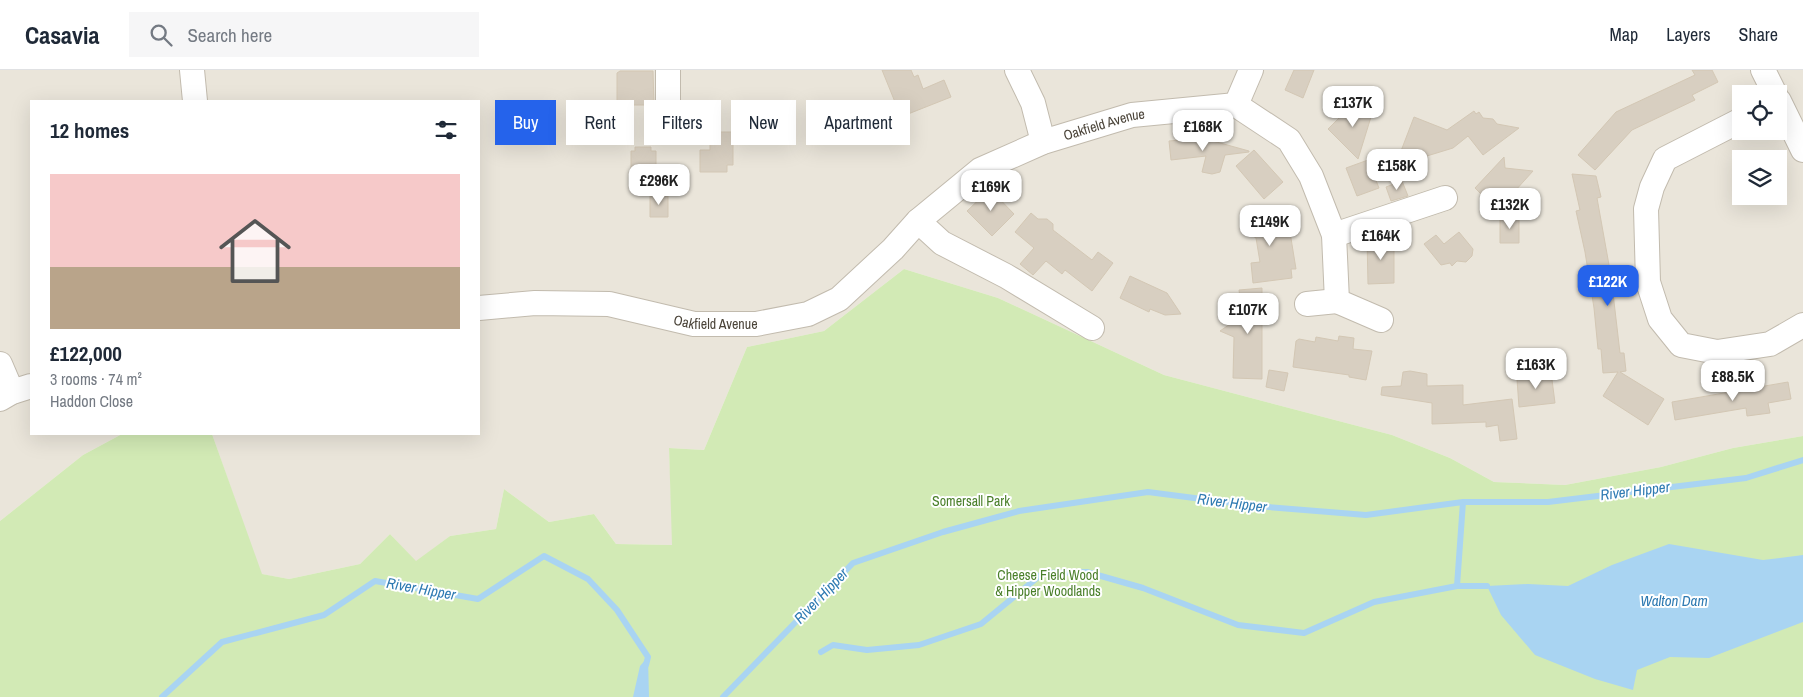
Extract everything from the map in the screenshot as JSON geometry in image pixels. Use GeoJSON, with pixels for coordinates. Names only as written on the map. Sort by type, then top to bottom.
{"type":"FeatureCollection","features":[{"type":"Feature","properties":{"kind":"street"},"geometry":{"type":"LineString","coordinates":[[192,70],[194,100]]}},
{"type":"Feature","properties":{"kind":"street"},"geometry":{"type":"LineString","coordinates":[[668,70],[668,100]]}},
{"type":"Feature","properties":{"kind":"street"},"geometry":{"type":"LineString","coordinates":[[1017,70],[1033,103],[1043,142]]}},
{"type":"Feature","properties":{"kind":"street"},"geometry":{"type":"LineString","coordinates":[[1251,70],[1236,105],[1290,140],[1311,176],[1334,235],[1337,301]]}},
{"type":"Feature","properties":{"kind":"street"},"geometry":{"type":"LineString","coordinates":[[1763,70],[1770,85]]}},
{"type":"Feature","properties":{"kind":"street","name":"Oakfield Avenue"},"geometry":{"type":"LineString","coordinates":[[480,308],[535,303],[608,304],[694,324],[756,324],[808,314],[839,299],[893,249],[918,221],[980,170],[1043,142],[1132,115],[1236,105]]}},
{"type":"Feature","properties":{"kind":"street"},"geometry":{"type":"LineString","coordinates":[[1787,118],[1803,150]]}},
{"type":"Feature","properties":{"kind":"street"},"geometry":{"type":"LineString","coordinates":[[1732,125],[1665,159],[1652,187],[1646,209],[1648,282],[1660,319],[1681,345],[1716,352],[1770,344],[1803,325]]}},
{"type":"Feature","properties":{"kind":"street"},"geometry":{"type":"LineString","coordinates":[[1334,235],[1445,198]]}},
{"type":"Feature","properties":{"kind":"street"},"geometry":{"type":"LineString","coordinates":[[918,221],[942,243],[1006,276],[1092,328]]}},
{"type":"Feature","properties":{"kind":"street"},"geometry":{"type":"LineString","coordinates":[[1307,304],[1337,301],[1381,320]]}},
{"type":"Feature","properties":{"kind":"street"},"geometry":{"type":"LineString","coordinates":[[0,364],[14,392]]}},
{"type":"Feature","properties":{"kind":"shaded area"},"geometry":{"type":"Polygon","coordinates":[[[0,70],[1803,70],[1803,436],[1733,448],[1661,467],[1565,485],[1494,482],[1450,458],[1392,435],[1164,375],[998,298],[904,269],[824,331],[747,347],[704,450],[669,448],[673,545],[616,544],[594,514],[549,522],[504,489],[496,529],[450,536],[416,562],[390,534],[360,564],[289,579],[261,574],[212,435],[480,435],[480,100],[30,100],[30,435],[120,435],[83,455],[0,521],[0,70]]]}},
{"type":"Feature","properties":{"kind":"green space","name":"Somersall Park"},"geometry":{"type":"Polygon","coordinates":[[[904,269],[998,298],[1164,375],[1392,435],[1450,458],[1494,482],[1565,485],[1661,467],[1733,448],[1803,436],[1803,697],[0,697],[0,521],[83,455],[120,435],[212,435],[262,574],[289,579],[360,564],[390,534],[416,561],[450,536],[496,529],[504,489],[549,522],[594,514],[616,544],[672,545],[669,448],[704,450],[747,347],[824,331],[904,269]]]}},
{"type":"Feature","properties":{"kind":"water","name":"Walton Dam"},"geometry":{"type":"Polygon","coordinates":[[[1669,544],[1763,560],[1803,555],[1803,622],[1709,658],[1670,657],[1637,670],[1633,690],[1595,679],[1535,655],[1501,615],[1487,586],[1528,584],[1568,586],[1612,565],[1669,544]]]}},
{"type":"Feature","properties":{"kind":"water"},"geometry":{"type":"Polygon","coordinates":[[[648,657],[649,697],[633,697],[640,666],[648,657]]]}},
{"type":"Feature","properties":{"kind":"building"},"geometry":{"type":"Polygon","coordinates":[[[882,70],[911,70],[914,77],[918,75],[923,89],[944,80],[951,97],[910,113],[910,100],[894,100],[882,70]]]}},
{"type":"Feature","properties":{"kind":"building"},"geometry":{"type":"Polygon","coordinates":[[[1294,70],[1314,70],[1303,98],[1285,90],[1294,70]]]}},
{"type":"Feature","properties":{"kind":"building"},"geometry":{"type":"Polygon","coordinates":[[[1692,70],[1712,70],[1718,82],[1692,95],[1695,100],[1632,130],[1595,170],[1578,155],[1616,112],[1695,75],[1692,70]]]}},
{"type":"Feature","properties":{"kind":"building"},"geometry":{"type":"Polygon","coordinates":[[[620,71],[653,71],[654,100],[644,100],[644,105],[634,105],[634,100],[617,100],[617,73],[620,71]]]}},
{"type":"Feature","properties":{"kind":"building"},"geometry":{"type":"Polygon","coordinates":[[[1375,104],[1358,159],[1328,129],[1350,107],[1353,110],[1375,104]]]}},
{"type":"Feature","properties":{"kind":"building"},"geometry":{"type":"Polygon","coordinates":[[[1474,111],[1476,114],[1479,112],[1483,118],[1493,119],[1497,124],[1519,128],[1483,155],[1468,136],[1453,148],[1404,163],[1401,151],[1414,117],[1447,130],[1474,111]]]}},
{"type":"Feature","properties":{"kind":"building"},"geometry":{"type":"Polygon","coordinates":[[[721,132],[731,132],[733,165],[727,165],[727,172],[700,172],[700,150],[710,150],[710,145],[721,145],[721,132]]]}},
{"type":"Feature","properties":{"kind":"building"},"geometry":{"type":"Polygon","coordinates":[[[1202,138],[1249,152],[1225,155],[1220,172],[1212,174],[1202,172],[1206,156],[1171,160],[1169,141],[1202,138]]]}},
{"type":"Feature","properties":{"kind":"building"},"geometry":{"type":"Polygon","coordinates":[[[635,147],[651,147],[651,151],[656,151],[656,174],[631,174],[631,151],[635,151],[635,147]]]}},
{"type":"Feature","properties":{"kind":"building"},"geometry":{"type":"Polygon","coordinates":[[[1254,150],[1283,182],[1264,199],[1236,166],[1254,150]]]}},
{"type":"Feature","properties":{"kind":"building"},"geometry":{"type":"Polygon","coordinates":[[[1504,157],[1505,168],[1533,171],[1496,212],[1480,198],[1483,196],[1475,188],[1504,157]]]}},
{"type":"Feature","properties":{"kind":"building"},"geometry":{"type":"Polygon","coordinates":[[[1368,160],[1379,188],[1357,196],[1346,168],[1368,160]]]}},
{"type":"Feature","properties":{"kind":"building"},"geometry":{"type":"Polygon","coordinates":[[[1572,174],[1596,176],[1601,197],[1597,198],[1611,276],[1620,353],[1624,353],[1626,371],[1620,372],[1664,399],[1648,425],[1603,396],[1618,372],[1603,373],[1601,349],[1598,349],[1585,252],[1576,211],[1580,210],[1572,174]]]}},
{"type":"Feature","properties":{"kind":"building"},"geometry":{"type":"Polygon","coordinates":[[[1402,181],[1408,196],[1391,201],[1386,187],[1402,181]]]}},
{"type":"Feature","properties":{"kind":"building"},"geometry":{"type":"Polygon","coordinates":[[[990,189],[1014,214],[992,236],[967,211],[990,189]]]}},
{"type":"Feature","properties":{"kind":"building"},"geometry":{"type":"Polygon","coordinates":[[[650,196],[668,196],[668,217],[650,217],[650,196]]]}},
{"type":"Feature","properties":{"kind":"building"},"geometry":{"type":"Polygon","coordinates":[[[1271,208],[1274,223],[1284,222],[1285,226],[1289,226],[1296,269],[1291,269],[1292,278],[1253,283],[1251,263],[1260,262],[1256,238],[1240,227],[1250,212],[1271,208]]]}},
{"type":"Feature","properties":{"kind":"building"},"geometry":{"type":"Polygon","coordinates":[[[1031,213],[1038,219],[1047,219],[1053,224],[1053,230],[1092,260],[1098,252],[1113,263],[1092,291],[1065,270],[1062,274],[1046,261],[1033,275],[1020,264],[1034,248],[1015,232],[1031,213]]]}},
{"type":"Feature","properties":{"kind":"building"},"geometry":{"type":"Polygon","coordinates":[[[1500,218],[1519,218],[1519,243],[1500,243],[1500,218]]]}},
{"type":"Feature","properties":{"kind":"building"},"geometry":{"type":"Polygon","coordinates":[[[1459,232],[1473,249],[1472,256],[1466,262],[1457,261],[1452,266],[1450,263],[1441,265],[1424,244],[1436,235],[1444,244],[1459,232]]]}},
{"type":"Feature","properties":{"kind":"building"},"geometry":{"type":"Polygon","coordinates":[[[1367,238],[1394,238],[1394,283],[1368,284],[1367,238]]]}},
{"type":"Feature","properties":{"kind":"building"},"geometry":{"type":"Polygon","coordinates":[[[1130,276],[1167,293],[1181,314],[1165,315],[1150,309],[1149,312],[1120,298],[1130,276]]]}},
{"type":"Feature","properties":{"kind":"building"},"geometry":{"type":"Polygon","coordinates":[[[1262,288],[1262,379],[1233,378],[1234,337],[1220,331],[1236,320],[1235,306],[1241,306],[1239,290],[1262,288]]]}},
{"type":"Feature","properties":{"kind":"building"},"geometry":{"type":"Polygon","coordinates":[[[1339,336],[1354,338],[1353,349],[1372,351],[1366,380],[1349,377],[1349,375],[1293,367],[1296,341],[1299,339],[1315,342],[1316,337],[1338,341],[1339,336]]]}},
{"type":"Feature","properties":{"kind":"building"},"geometry":{"type":"Polygon","coordinates":[[[1269,370],[1288,373],[1284,391],[1266,387],[1269,370]]]}},
{"type":"Feature","properties":{"kind":"building"},"geometry":{"type":"Polygon","coordinates":[[[1410,371],[1427,374],[1427,386],[1463,385],[1463,405],[1512,399],[1517,439],[1500,441],[1498,425],[1486,427],[1486,422],[1432,424],[1432,403],[1381,395],[1382,387],[1401,386],[1403,372],[1410,371]]]}},
{"type":"Feature","properties":{"kind":"building"},"geometry":{"type":"Polygon","coordinates":[[[1551,372],[1555,403],[1519,407],[1517,379],[1551,372]]]}},
{"type":"Feature","properties":{"kind":"building"},"geometry":{"type":"Polygon","coordinates":[[[1788,382],[1791,399],[1768,403],[1770,413],[1747,416],[1746,408],[1675,420],[1672,402],[1788,382]]]}},
{"type":"Feature","properties":{"kind":"waterway","name":"River Hipper"},"geometry":{"type":"LineString","coordinates":[[723,697],[853,563],[943,532],[1019,511],[1148,492],[1256,506],[1366,515],[1463,502],[1548,502],[1746,478],[1803,460]]}},
{"type":"Feature","properties":{"kind":"waterway"},"geometry":{"type":"LineString","coordinates":[[1457,586],[1463,502]]}},
{"type":"Feature","properties":{"kind":"waterway","name":"River Hipper"},"geometry":{"type":"LineString","coordinates":[[162,697],[222,642],[324,615],[375,581],[478,599],[544,556],[588,579],[617,610],[648,657],[646,665]]}},
{"type":"Feature","properties":{"kind":"waterway"},"geometry":{"type":"LineString","coordinates":[[821,652],[833,645],[867,650],[919,645],[981,624],[1043,573],[1087,572],[1143,588],[1238,625],[1304,633],[1374,602],[1457,586],[1487,586]]}},
{"type":"Feature","properties":{"kind":"park label","name":"Cheese Field Wood & Hipper Woodlands"},"geometry":{"type":"Point","coordinates":[1048,584]}}]}
